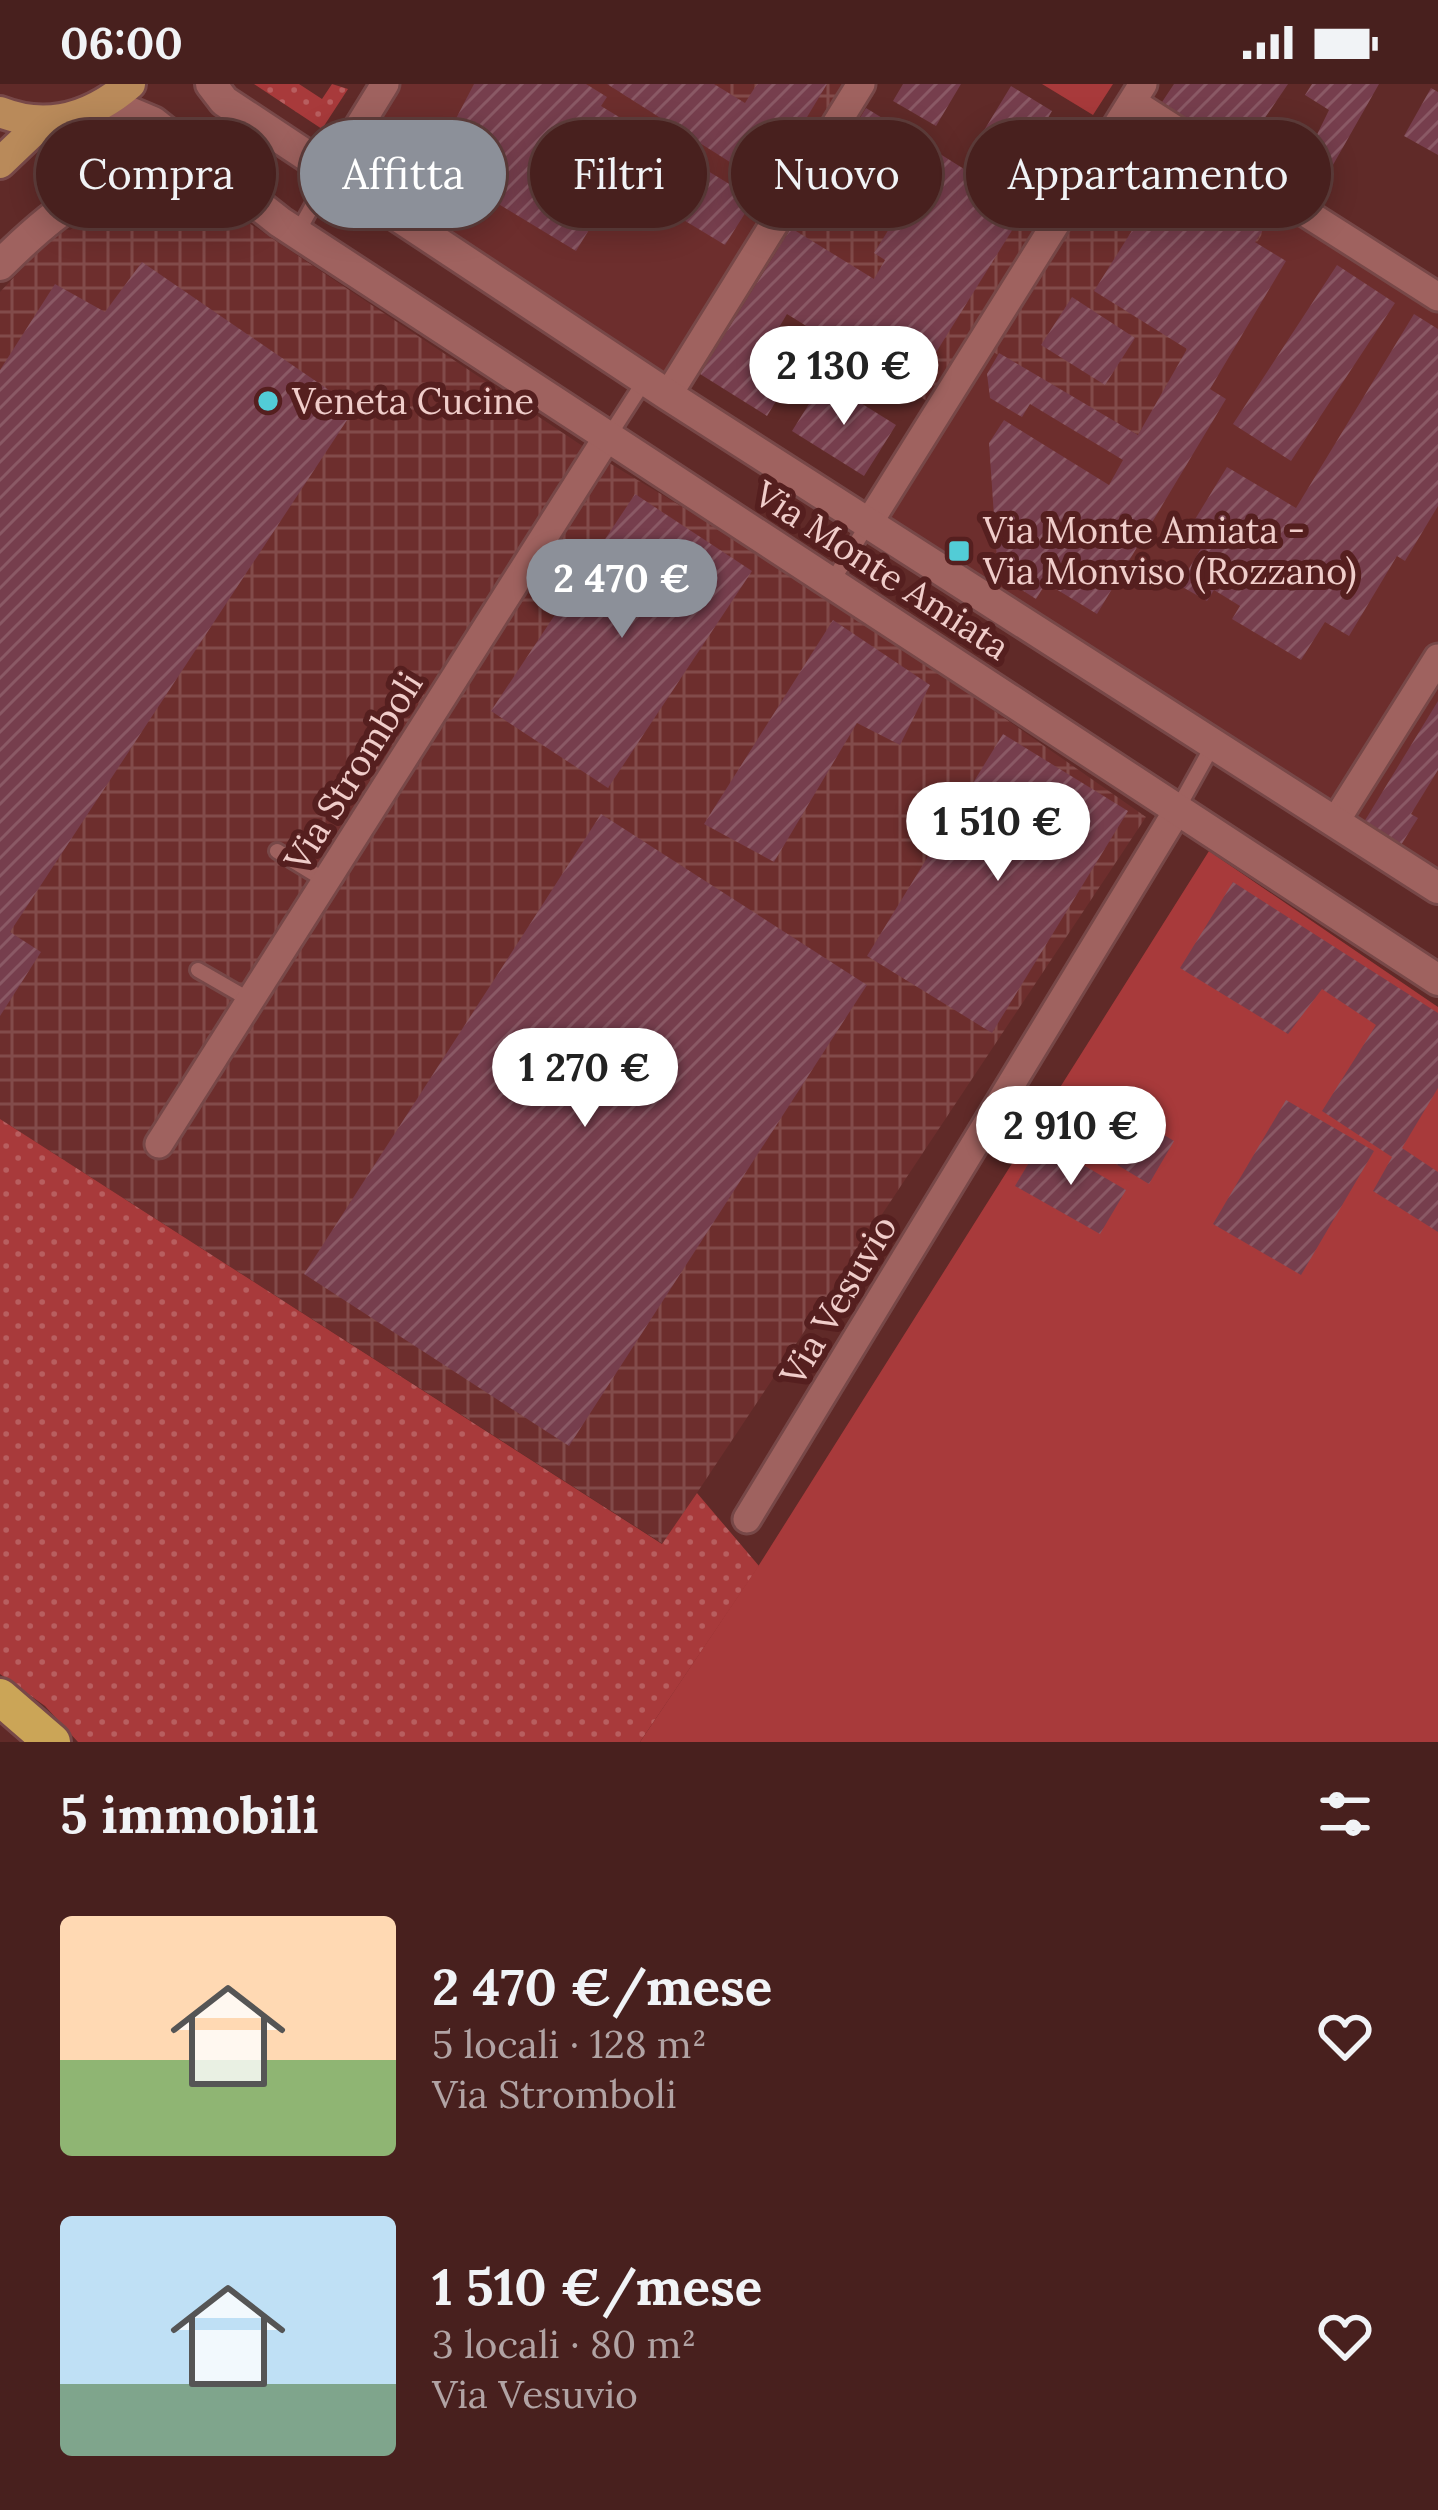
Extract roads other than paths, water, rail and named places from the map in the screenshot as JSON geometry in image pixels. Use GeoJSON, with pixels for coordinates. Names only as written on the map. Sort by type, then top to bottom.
{"type":"FeatureCollection","features":[{"type":"Feature","properties":{"kind":"highway"},"geometry":{"type":"LineString","coordinates":[[0,1697],[52,1742]]}},
{"type":"Feature","properties":{"kind":"main road","name":"Via Monte Amiata"},"geometry":{"type":"LineString","coordinates":[[211,84],[224,100],[300,149]]}},
{"type":"Feature","properties":{"kind":"main road","name":"Via Monte Amiata"},"geometry":{"type":"LineString","coordinates":[[119,94],[289,227],[1438,980]]}},
{"type":"Feature","properties":{"kind":"main road"},"geometry":{"type":"LineString","coordinates":[[57,120],[77,117],[119,94]]}},
{"type":"Feature","properties":{"kind":"main road"},"geometry":{"type":"LineString","coordinates":[[0,112],[36,120]]}},
{"type":"Feature","properties":{"kind":"main road"},"geometry":{"type":"LineString","coordinates":[[0,163],[36,129]]}},
{"type":"Feature","properties":{"kind":"main road"},"geometry":{"type":"LineString","coordinates":[[0,265],[51,214],[123,177],[183,174],[289,227]]}},
{"type":"Feature","properties":{"kind":"main road","name":"Via Monte Amiata"},"geometry":{"type":"LineString","coordinates":[[419,228],[656,387],[1438,888]]}},
{"type":"Feature","properties":{"kind":"street"},"geometry":{"type":"LineString","coordinates":[[363,120],[386,84]]}},
{"type":"Feature","properties":{"kind":"street"},"geometry":{"type":"LineString","coordinates":[[656,387],[860,84]]}},
{"type":"Feature","properties":{"kind":"street"},"geometry":{"type":"LineString","coordinates":[[868,524],[1137,93],[1438,297]]}},
{"type":"Feature","properties":{"kind":"street","name":"Via Stromboli"},"geometry":{"type":"LineString","coordinates":[[159,1144],[608,436]]}},
{"type":"Feature","properties":{"kind":"street"},"geometry":{"type":"LineString","coordinates":[[1335,822],[1438,658]]}},
{"type":"Feature","properties":{"kind":"street","name":"Via Vesuvio"},"geometry":{"type":"LineString","coordinates":[[747,1519],[1177,811]]}},
{"type":"Feature","properties":{"kind":"lane"},"geometry":{"type":"LineString","coordinates":[[289,227],[300,212]]}},
{"type":"Feature","properties":{"kind":"lane"},"geometry":{"type":"LineString","coordinates":[[608,436],[656,387]]}},
{"type":"Feature","properties":{"kind":"lane"},"geometry":{"type":"LineString","coordinates":[[832,583],[868,524]]}},
{"type":"Feature","properties":{"kind":"lane"},"geometry":{"type":"LineString","coordinates":[[1177,811],[1214,745]]}},
{"type":"Feature","properties":{"kind":"lane"},"geometry":{"type":"LineString","coordinates":[[278,851],[326,881]]}},
{"type":"Feature","properties":{"kind":"lane"},"geometry":{"type":"LineString","coordinates":[[198,970],[250,1000]]}},
{"type":"Feature","properties":{"kind":"place","name":"Veneta Cucine"},"geometry":{"type":"Point","coordinates":[268,401]}},
{"type":"Feature","properties":{"kind":"place","name":"Via Monte Amiata - Via Monviso (Rozzano)"},"geometry":{"type":"Point","coordinates":[959,551]}}]}
